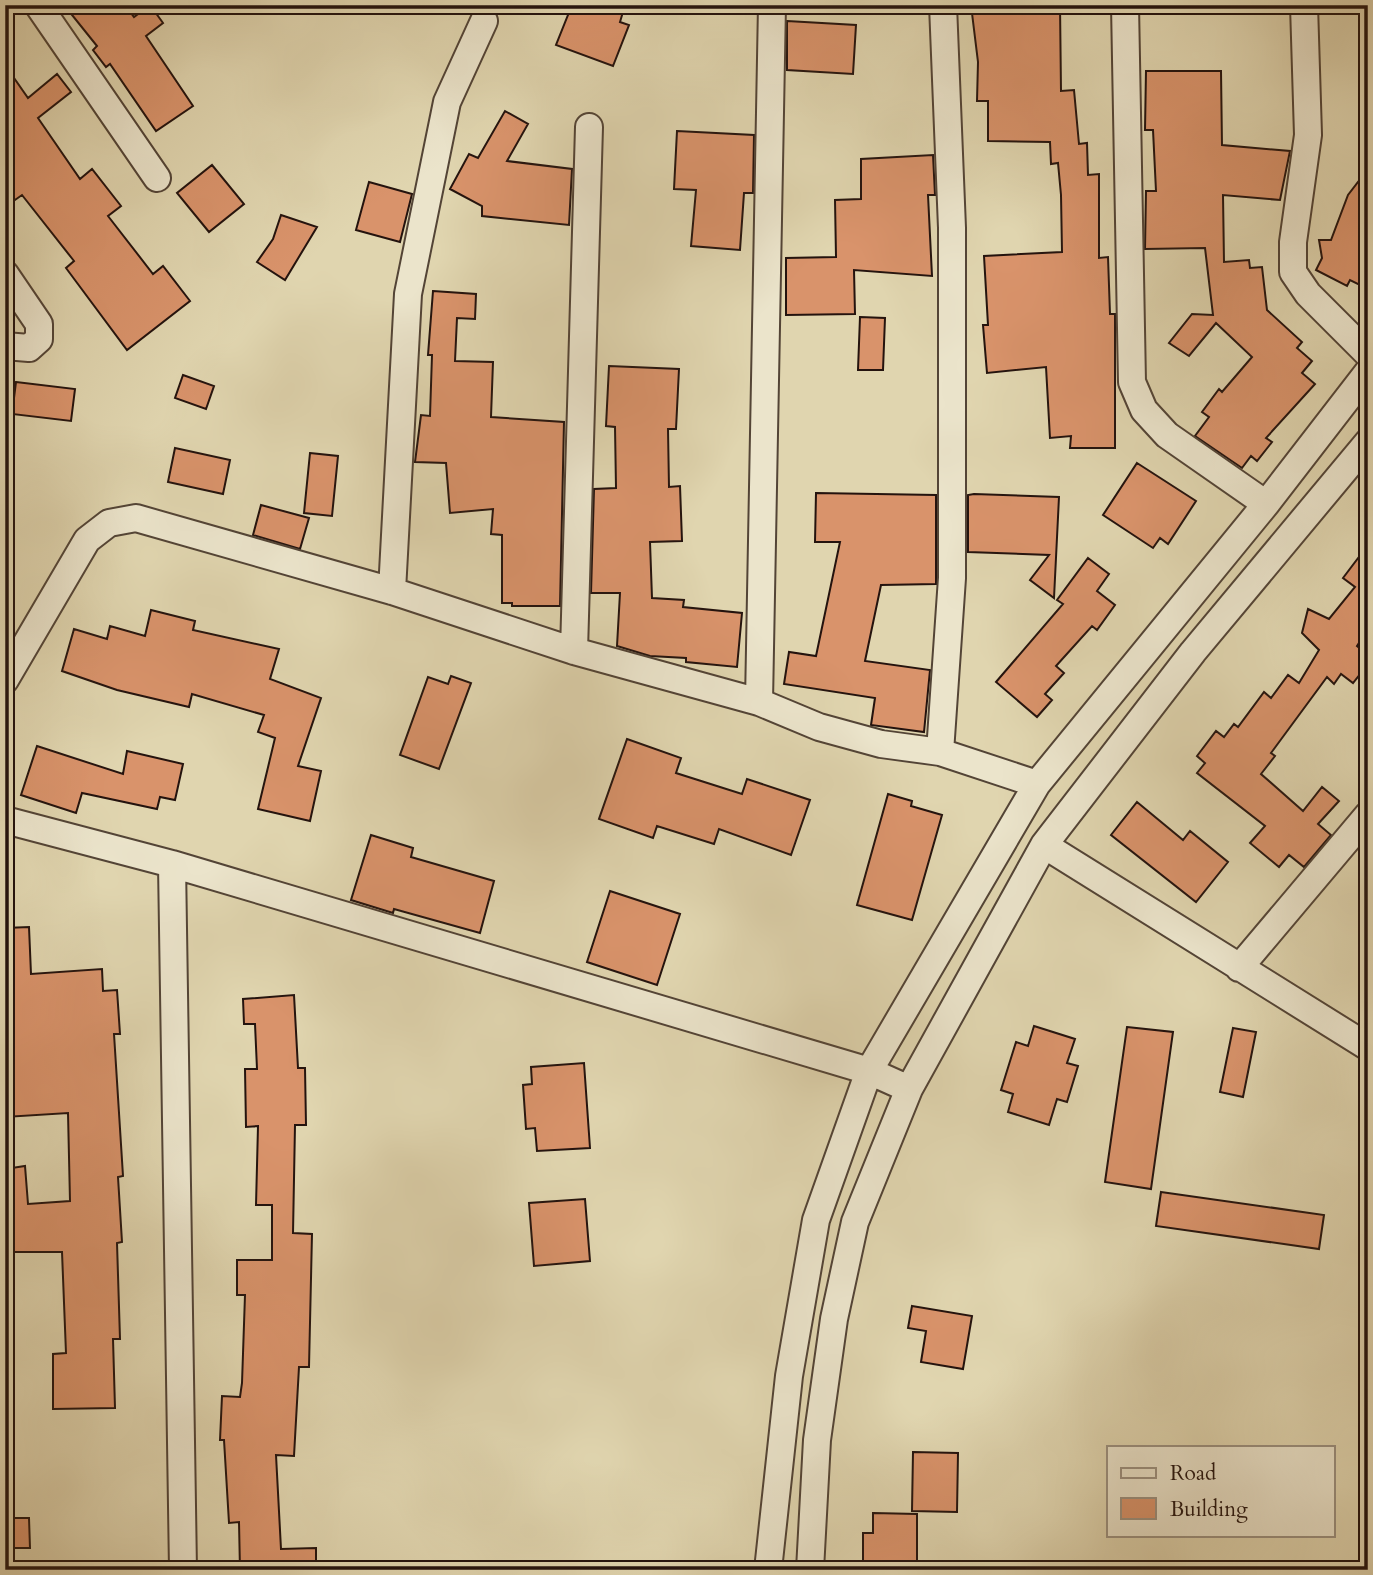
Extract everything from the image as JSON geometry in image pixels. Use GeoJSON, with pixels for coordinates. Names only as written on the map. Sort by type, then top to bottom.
{"type":"FeatureCollection","features":[{"type":"Feature","properties":{"kind":"street"},"geometry":{"type":"LineString","coordinates":[[38,5],[157,178]]}},
{"type":"Feature","properties":{"kind":"street"},"geometry":{"type":"LineString","coordinates":[[759,702],[772,5]]}},
{"type":"Feature","properties":{"kind":"street"},"geometry":{"type":"LineString","coordinates":[[940,752],[952,578],[952,228],[943,5]]}},
{"type":"Feature","properties":{"kind":"street"},"geometry":{"type":"LineString","coordinates":[[1125,5],[1132,382],[1144,410],[1167,435],[1266,504]]}},
{"type":"Feature","properties":{"kind":"street"},"geometry":{"type":"LineString","coordinates":[[1304,5],[1308,135],[1293,242],[1293,271],[1308,294],[1368,354]]}},
{"type":"Feature","properties":{"kind":"street"},"geometry":{"type":"LineString","coordinates":[[392,592],[408,294],[447,102],[484,22]]}},
{"type":"Feature","properties":{"kind":"street"},"geometry":{"type":"LineString","coordinates":[[574,651],[589,127]]}},
{"type":"Feature","properties":{"kind":"street"},"geometry":{"type":"LineString","coordinates":[[5,274],[30,308],[39,331],[39,339],[29,348],[5,346]]}},
{"type":"Feature","properties":{"kind":"street"},"geometry":{"type":"LineString","coordinates":[[768,1570],[789,1376],[816,1220],[869,1071],[1037,784],[1266,504],[1368,372]]}},
{"type":"Feature","properties":{"kind":"street"},"geometry":{"type":"LineString","coordinates":[[810,1570],[817,1440],[834,1319],[855,1222],[909,1089],[1044,845],[1193,652],[1368,442]]}},
{"type":"Feature","properties":{"kind":"street"},"geometry":{"type":"LineString","coordinates":[[5,680],[87,540],[109,523],[136,518],[392,592],[574,651],[759,702],[819,727],[881,744],[940,752],[1037,784]]}},
{"type":"Feature","properties":{"kind":"street"},"geometry":{"type":"LineString","coordinates":[[1239,968],[1368,815]]}},
{"type":"Feature","properties":{"kind":"street"},"geometry":{"type":"LineString","coordinates":[[5,820],[172,864],[869,1071],[909,1089]]}},
{"type":"Feature","properties":{"kind":"street"},"geometry":{"type":"LineString","coordinates":[[1044,845],[1368,1047]]}},
{"type":"Feature","properties":{"kind":"street"},"geometry":{"type":"LineString","coordinates":[[172,864],[183,1570]]}},
{"type":"Feature","properties":{"kind":"building"},"geometry":{"type":"Polygon","coordinates":[[[64,5],[125,5],[134,17],[150,5],[163,23],[146,36],[193,106],[156,131],[110,64],[106,67],[93,50],[97,46],[64,5]]]}},
{"type":"Feature","properties":{"kind":"building"},"geometry":{"type":"Polygon","coordinates":[[[572,5],[625,5],[620,22],[629,25],[613,66],[556,45],[572,5]]]}},
{"type":"Feature","properties":{"kind":"building"},"geometry":{"type":"Polygon","coordinates":[[[971,5],[1060,5],[1061,91],[1074,90],[1079,144],[1087,143],[1088,175],[1099,174],[1099,258],[1108,257],[1110,314],[1115,314],[1115,448],[1070,448],[1071,436],[1050,438],[1046,367],[987,373],[983,325],[988,325],[984,256],[1062,252],[1061,195],[1058,163],[1051,164],[1050,142],[988,141],[988,101],[977,101],[978,62],[971,5]]]}},
{"type":"Feature","properties":{"kind":"building"},"geometry":{"type":"Polygon","coordinates":[[[787,21],[856,25],[853,74],[787,70],[787,21]]]}},
{"type":"Feature","properties":{"kind":"building"},"geometry":{"type":"Polygon","coordinates":[[[5,65],[28,98],[57,74],[71,92],[38,118],[80,179],[92,169],[121,206],[108,216],[153,274],[163,266],[190,301],[127,350],[66,268],[74,261],[22,195],[15,200],[5,187],[5,65]]]}},
{"type":"Feature","properties":{"kind":"building"},"geometry":{"type":"Polygon","coordinates":[[[1146,71],[1221,71],[1222,145],[1290,151],[1280,200],[1223,195],[1224,262],[1249,260],[1250,268],[1262,267],[1267,310],[1302,342],[1297,348],[1312,361],[1302,373],[1315,384],[1266,438],[1272,442],[1257,461],[1251,456],[1242,468],[1195,436],[1209,417],[1202,412],[1219,389],[1222,392],[1252,357],[1216,323],[1189,356],[1169,343],[1192,314],[1213,315],[1205,248],[1145,249],[1146,191],[1156,191],[1153,130],[1145,130],[1146,71]]]}},
{"type":"Feature","properties":{"kind":"building"},"geometry":{"type":"Polygon","coordinates":[[[505,111],[528,124],[507,161],[572,169],[569,225],[482,216],[482,206],[450,189],[469,154],[478,158],[505,111]]]}},
{"type":"Feature","properties":{"kind":"building"},"geometry":{"type":"Polygon","coordinates":[[[677,131],[754,135],[753,193],[744,193],[740,250],[691,246],[696,190],[674,189],[677,131]]]}},
{"type":"Feature","properties":{"kind":"building"},"geometry":{"type":"Polygon","coordinates":[[[933,155],[935,195],[928,195],[932,276],[854,270],[855,314],[786,315],[786,258],[836,257],[835,200],[861,199],[861,159],[933,155]]]}},
{"type":"Feature","properties":{"kind":"building"},"geometry":{"type":"Polygon","coordinates":[[[212,165],[244,204],[209,232],[177,193],[212,165]]]}},
{"type":"Feature","properties":{"kind":"building"},"geometry":{"type":"Polygon","coordinates":[[[1368,169],[1368,289],[1350,280],[1347,286],[1316,270],[1322,258],[1319,240],[1331,240],[1348,195],[1368,169]]]}},
{"type":"Feature","properties":{"kind":"building"},"geometry":{"type":"Polygon","coordinates":[[[369,182],[412,194],[400,242],[356,230],[369,182]]]}},
{"type":"Feature","properties":{"kind":"building"},"geometry":{"type":"Polygon","coordinates":[[[281,215],[317,227],[285,280],[257,262],[273,239],[281,215]]]}},
{"type":"Feature","properties":{"kind":"building"},"geometry":{"type":"Polygon","coordinates":[[[433,291],[476,294],[475,319],[457,318],[455,361],[493,362],[491,417],[564,422],[560,606],[512,606],[512,603],[502,603],[502,535],[491,534],[493,509],[450,513],[446,463],[415,462],[421,415],[430,416],[432,355],[428,355],[433,291]]]}},
{"type":"Feature","properties":{"kind":"building"},"geometry":{"type":"Polygon","coordinates":[[[860,317],[885,318],[883,370],[858,370],[860,317]]]}},
{"type":"Feature","properties":{"kind":"building"},"geometry":{"type":"Polygon","coordinates":[[[609,366],[679,369],[676,429],[668,429],[669,487],[680,486],[682,541],[650,542],[652,598],[684,600],[683,607],[742,613],[737,667],[686,662],[686,658],[650,656],[617,646],[620,593],[591,593],[594,489],[616,488],[615,427],[606,426],[609,366]]]}},
{"type":"Feature","properties":{"kind":"building"},"geometry":{"type":"Polygon","coordinates":[[[183,375],[214,386],[206,409],[175,398],[183,375]]]}},
{"type":"Feature","properties":{"kind":"building"},"geometry":{"type":"Polygon","coordinates":[[[16,382],[75,389],[71,421],[12,414],[16,382]]]}},
{"type":"Feature","properties":{"kind":"building"},"geometry":{"type":"Polygon","coordinates":[[[175,448],[230,460],[223,494],[168,482],[175,448]]]}},
{"type":"Feature","properties":{"kind":"building"},"geometry":{"type":"Polygon","coordinates":[[[310,453],[338,456],[332,516],[304,513],[310,453]]]}},
{"type":"Feature","properties":{"kind":"building"},"geometry":{"type":"Polygon","coordinates":[[[1137,463],[1196,501],[1168,544],[1160,538],[1153,548],[1103,515],[1137,463]]]}},
{"type":"Feature","properties":{"kind":"building"},"geometry":{"type":"Polygon","coordinates":[[[816,493],[936,495],[936,584],[881,585],[865,661],[930,670],[924,732],[871,725],[875,698],[784,684],[789,652],[816,656],[840,542],[815,542],[816,493]]]}},
{"type":"Feature","properties":{"kind":"building"},"geometry":{"type":"Polygon","coordinates":[[[968,495],[1059,497],[1054,598],[1030,580],[1049,555],[968,552],[968,495]]]}},
{"type":"Feature","properties":{"kind":"building"},"geometry":{"type":"Polygon","coordinates":[[[261,505],[309,518],[300,549],[253,535],[261,505]]]}},
{"type":"Feature","properties":{"kind":"building"},"geometry":{"type":"Polygon","coordinates":[[[1368,545],[1368,629],[1357,646],[1368,655],[1368,664],[1353,683],[1341,674],[1334,684],[1327,677],[1271,753],[1275,756],[1261,774],[1303,811],[1322,787],[1339,801],[1318,824],[1331,835],[1304,867],[1289,855],[1279,867],[1250,843],[1265,826],[1197,773],[1205,763],[1197,756],[1216,731],[1224,737],[1234,724],[1238,727],[1264,692],[1271,698],[1288,675],[1299,683],[1319,650],[1302,633],[1308,609],[1329,619],[1355,587],[1343,578],[1368,545]]]}},
{"type":"Feature","properties":{"kind":"building"},"geometry":{"type":"Polygon","coordinates":[[[1088,558],[1109,574],[1097,591],[1115,605],[1097,630],[1092,626],[1056,666],[1064,673],[1045,694],[1052,700],[1037,717],[996,682],[1063,604],[1057,600],[1088,558]]]}},
{"type":"Feature","properties":{"kind":"building"},"geometry":{"type":"Polygon","coordinates":[[[151,610],[195,621],[193,630],[279,649],[270,679],[321,698],[298,766],[321,771],[310,821],[258,809],[275,738],[258,732],[264,715],[192,694],[189,707],[117,690],[62,671],[74,629],[107,639],[110,626],[145,636],[151,610]]]}},
{"type":"Feature","properties":{"kind":"building"},"geometry":{"type":"Polygon","coordinates":[[[451,676],[471,683],[439,769],[400,755],[428,677],[448,684],[451,676]]]}},
{"type":"Feature","properties":{"kind":"building"},"geometry":{"type":"Polygon","coordinates":[[[627,739],[681,758],[676,773],[742,794],[747,779],[810,800],[791,855],[719,829],[714,844],[657,826],[653,838],[599,819],[627,739]]]}},
{"type":"Feature","properties":{"kind":"building"},"geometry":{"type":"Polygon","coordinates":[[[37,746],[123,774],[127,751],[183,764],[175,800],[160,797],[157,809],[82,793],[76,813],[21,795],[37,746]]]}},
{"type":"Feature","properties":{"kind":"building"},"geometry":{"type":"Polygon","coordinates":[[[888,794],[912,801],[911,806],[942,815],[912,920],[857,905],[888,794]]]}},
{"type":"Feature","properties":{"kind":"building"},"geometry":{"type":"Polygon","coordinates":[[[1137,802],[1183,840],[1190,831],[1228,862],[1196,902],[1111,835],[1137,802]]]}},
{"type":"Feature","properties":{"kind":"building"},"geometry":{"type":"Polygon","coordinates":[[[371,835],[413,848],[411,857],[494,881],[480,933],[394,909],[393,913],[351,900],[371,835]]]}},
{"type":"Feature","properties":{"kind":"building"},"geometry":{"type":"Polygon","coordinates":[[[610,891],[680,914],[657,985],[587,962],[610,891]]]}},
{"type":"Feature","properties":{"kind":"building"},"geometry":{"type":"Polygon","coordinates":[[[29,927],[31,974],[102,969],[103,991],[117,990],[120,1034],[114,1034],[123,1176],[118,1177],[122,1242],[117,1243],[120,1339],[113,1339],[115,1408],[53,1409],[53,1354],[66,1353],[62,1252],[5,1252],[5,1169],[25,1166],[28,1204],[70,1201],[68,1113],[5,1117],[5,928],[29,927]]]}},
{"type":"Feature","properties":{"kind":"building"},"geometry":{"type":"Polygon","coordinates":[[[294,995],[298,1068],[305,1068],[306,1125],[295,1125],[293,1233],[312,1234],[309,1367],[299,1367],[294,1456],[276,1455],[281,1549],[316,1548],[316,1570],[240,1570],[239,1522],[229,1523],[224,1440],[220,1440],[222,1396],[240,1397],[242,1383],[245,1295],[237,1295],[237,1260],[272,1260],[272,1205],[256,1205],[258,1126],[246,1127],[245,1069],[257,1069],[255,1024],[244,1024],[243,999],[294,995]]]}},
{"type":"Feature","properties":{"kind":"building"},"geometry":{"type":"Polygon","coordinates":[[[1034,1026],[1075,1039],[1067,1063],[1078,1066],[1067,1102],[1057,1099],[1049,1125],[1008,1112],[1013,1094],[1001,1090],[1016,1042],[1028,1046],[1034,1026]]]}},
{"type":"Feature","properties":{"kind":"building"},"geometry":{"type":"Polygon","coordinates":[[[1127,1027],[1173,1032],[1151,1189],[1105,1182],[1127,1027]]]}},
{"type":"Feature","properties":{"kind":"building"},"geometry":{"type":"Polygon","coordinates":[[[1233,1028],[1256,1032],[1243,1097],[1220,1092],[1233,1028]]]}},
{"type":"Feature","properties":{"kind":"building"},"geometry":{"type":"Polygon","coordinates":[[[584,1063],[590,1148],[537,1151],[535,1128],[526,1129],[523,1085],[532,1084],[531,1067],[584,1063]]]}},
{"type":"Feature","properties":{"kind":"building"},"geometry":{"type":"Polygon","coordinates":[[[1161,1192],[1324,1215],[1319,1249],[1156,1226],[1161,1192]]]}},
{"type":"Feature","properties":{"kind":"building"},"geometry":{"type":"Polygon","coordinates":[[[585,1199],[590,1261],[534,1266],[529,1203],[585,1199]]]}},
{"type":"Feature","properties":{"kind":"building"},"geometry":{"type":"Polygon","coordinates":[[[912,1306],[972,1316],[963,1369],[921,1362],[926,1331],[908,1328],[912,1306]]]}},
{"type":"Feature","properties":{"kind":"building"},"geometry":{"type":"Polygon","coordinates":[[[913,1452],[958,1453],[957,1512],[912,1511],[913,1452]]]}},
{"type":"Feature","properties":{"kind":"building"},"geometry":{"type":"Polygon","coordinates":[[[873,1513],[917,1514],[917,1566],[863,1566],[863,1533],[873,1533],[873,1513]]]}},
{"type":"Feature","properties":{"kind":"building"},"geometry":{"type":"Polygon","coordinates":[[[5,1518],[29,1518],[30,1548],[5,1548],[5,1518]]]}}]}
